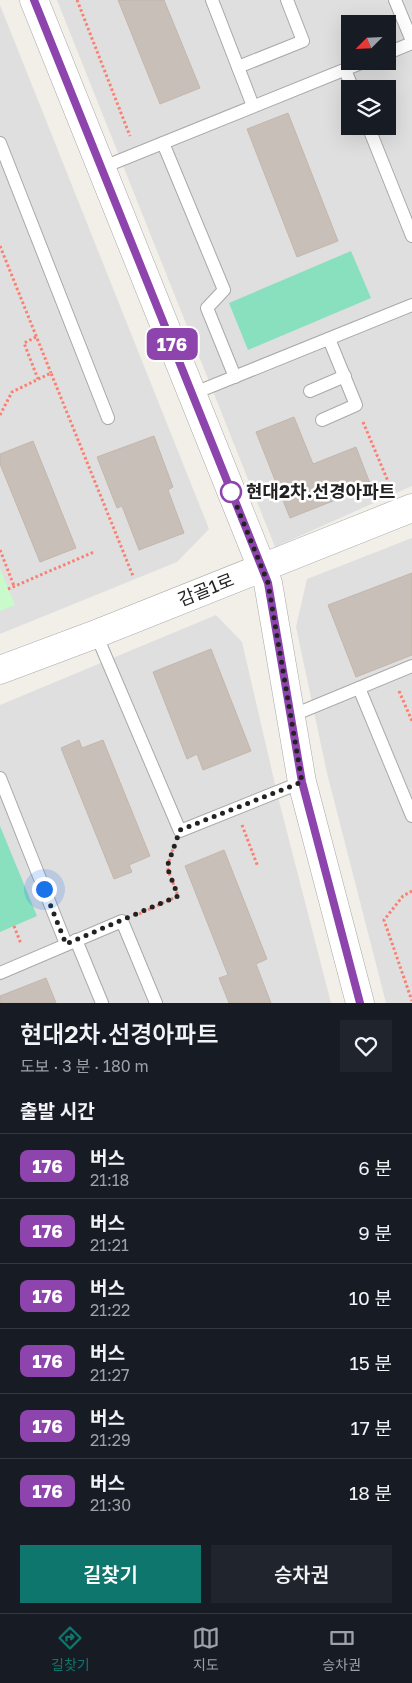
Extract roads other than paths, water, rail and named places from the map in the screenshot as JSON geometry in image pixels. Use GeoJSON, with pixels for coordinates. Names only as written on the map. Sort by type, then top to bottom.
{"type":"FeatureCollection","features":[{"type":"Feature","properties":{"kind":"street"},"geometry":{"type":"LineString","coordinates":[[34,0],[268,583],[302,782],[360,1003]]}},
{"type":"Feature","properties":{"kind":"street","name":"감골1로"},"geometry":{"type":"LineString","coordinates":[[0,670],[96,634],[412,508]]}},
{"type":"Feature","properties":{"kind":"lane"},"geometry":{"type":"LineString","coordinates":[[212,0],[253,106]]}},
{"type":"Feature","properties":{"kind":"lane"},"geometry":{"type":"LineString","coordinates":[[238,67],[303,41],[287,0]]}},
{"type":"Feature","properties":{"kind":"lane"},"geometry":{"type":"LineString","coordinates":[[395,0],[412,42],[396,49]]}},
{"type":"Feature","properties":{"kind":"lane"},"geometry":{"type":"LineString","coordinates":[[101,168],[345,70],[349,80]]}},
{"type":"Feature","properties":{"kind":"lane"},"geometry":{"type":"LineString","coordinates":[[372,135],[412,236]]}},
{"type":"Feature","properties":{"kind":"lane"},"geometry":{"type":"LineString","coordinates":[[0,143],[108,418]]}},
{"type":"Feature","properties":{"kind":"lane"},"geometry":{"type":"LineString","coordinates":[[163,143],[224,290],[207,308],[235,377]]}},
{"type":"Feature","properties":{"kind":"lane"},"geometry":{"type":"LineString","coordinates":[[192,394],[412,305]]}},
{"type":"Feature","properties":{"kind":"lane"},"geometry":{"type":"LineString","coordinates":[[322,420],[356,405],[329,339]]}},
{"type":"Feature","properties":{"kind":"lane"},"geometry":{"type":"LineString","coordinates":[[310,391],[345,376]]}},
{"type":"Feature","properties":{"kind":"lane"},"geometry":{"type":"LineString","coordinates":[[96,634],[180,830],[302,782]]}},
{"type":"Feature","properties":{"kind":"lane"},"geometry":{"type":"LineString","coordinates":[[290,716],[412,666]]}},
{"type":"Feature","properties":{"kind":"lane"},"geometry":{"type":"LineString","coordinates":[[359,688],[412,816]]}},
{"type":"Feature","properties":{"kind":"lane"},"geometry":{"type":"LineString","coordinates":[[0,778],[71,942],[102,1003]]}},
{"type":"Feature","properties":{"kind":"lane"},"geometry":{"type":"LineString","coordinates":[[0,973],[122,921],[156,1003]]}},
{"type":"Feature","properties":{"kind":"place","name":"현대2차.선경아파트"},"geometry":{"type":"Point","coordinates":[231,492]}}]}
